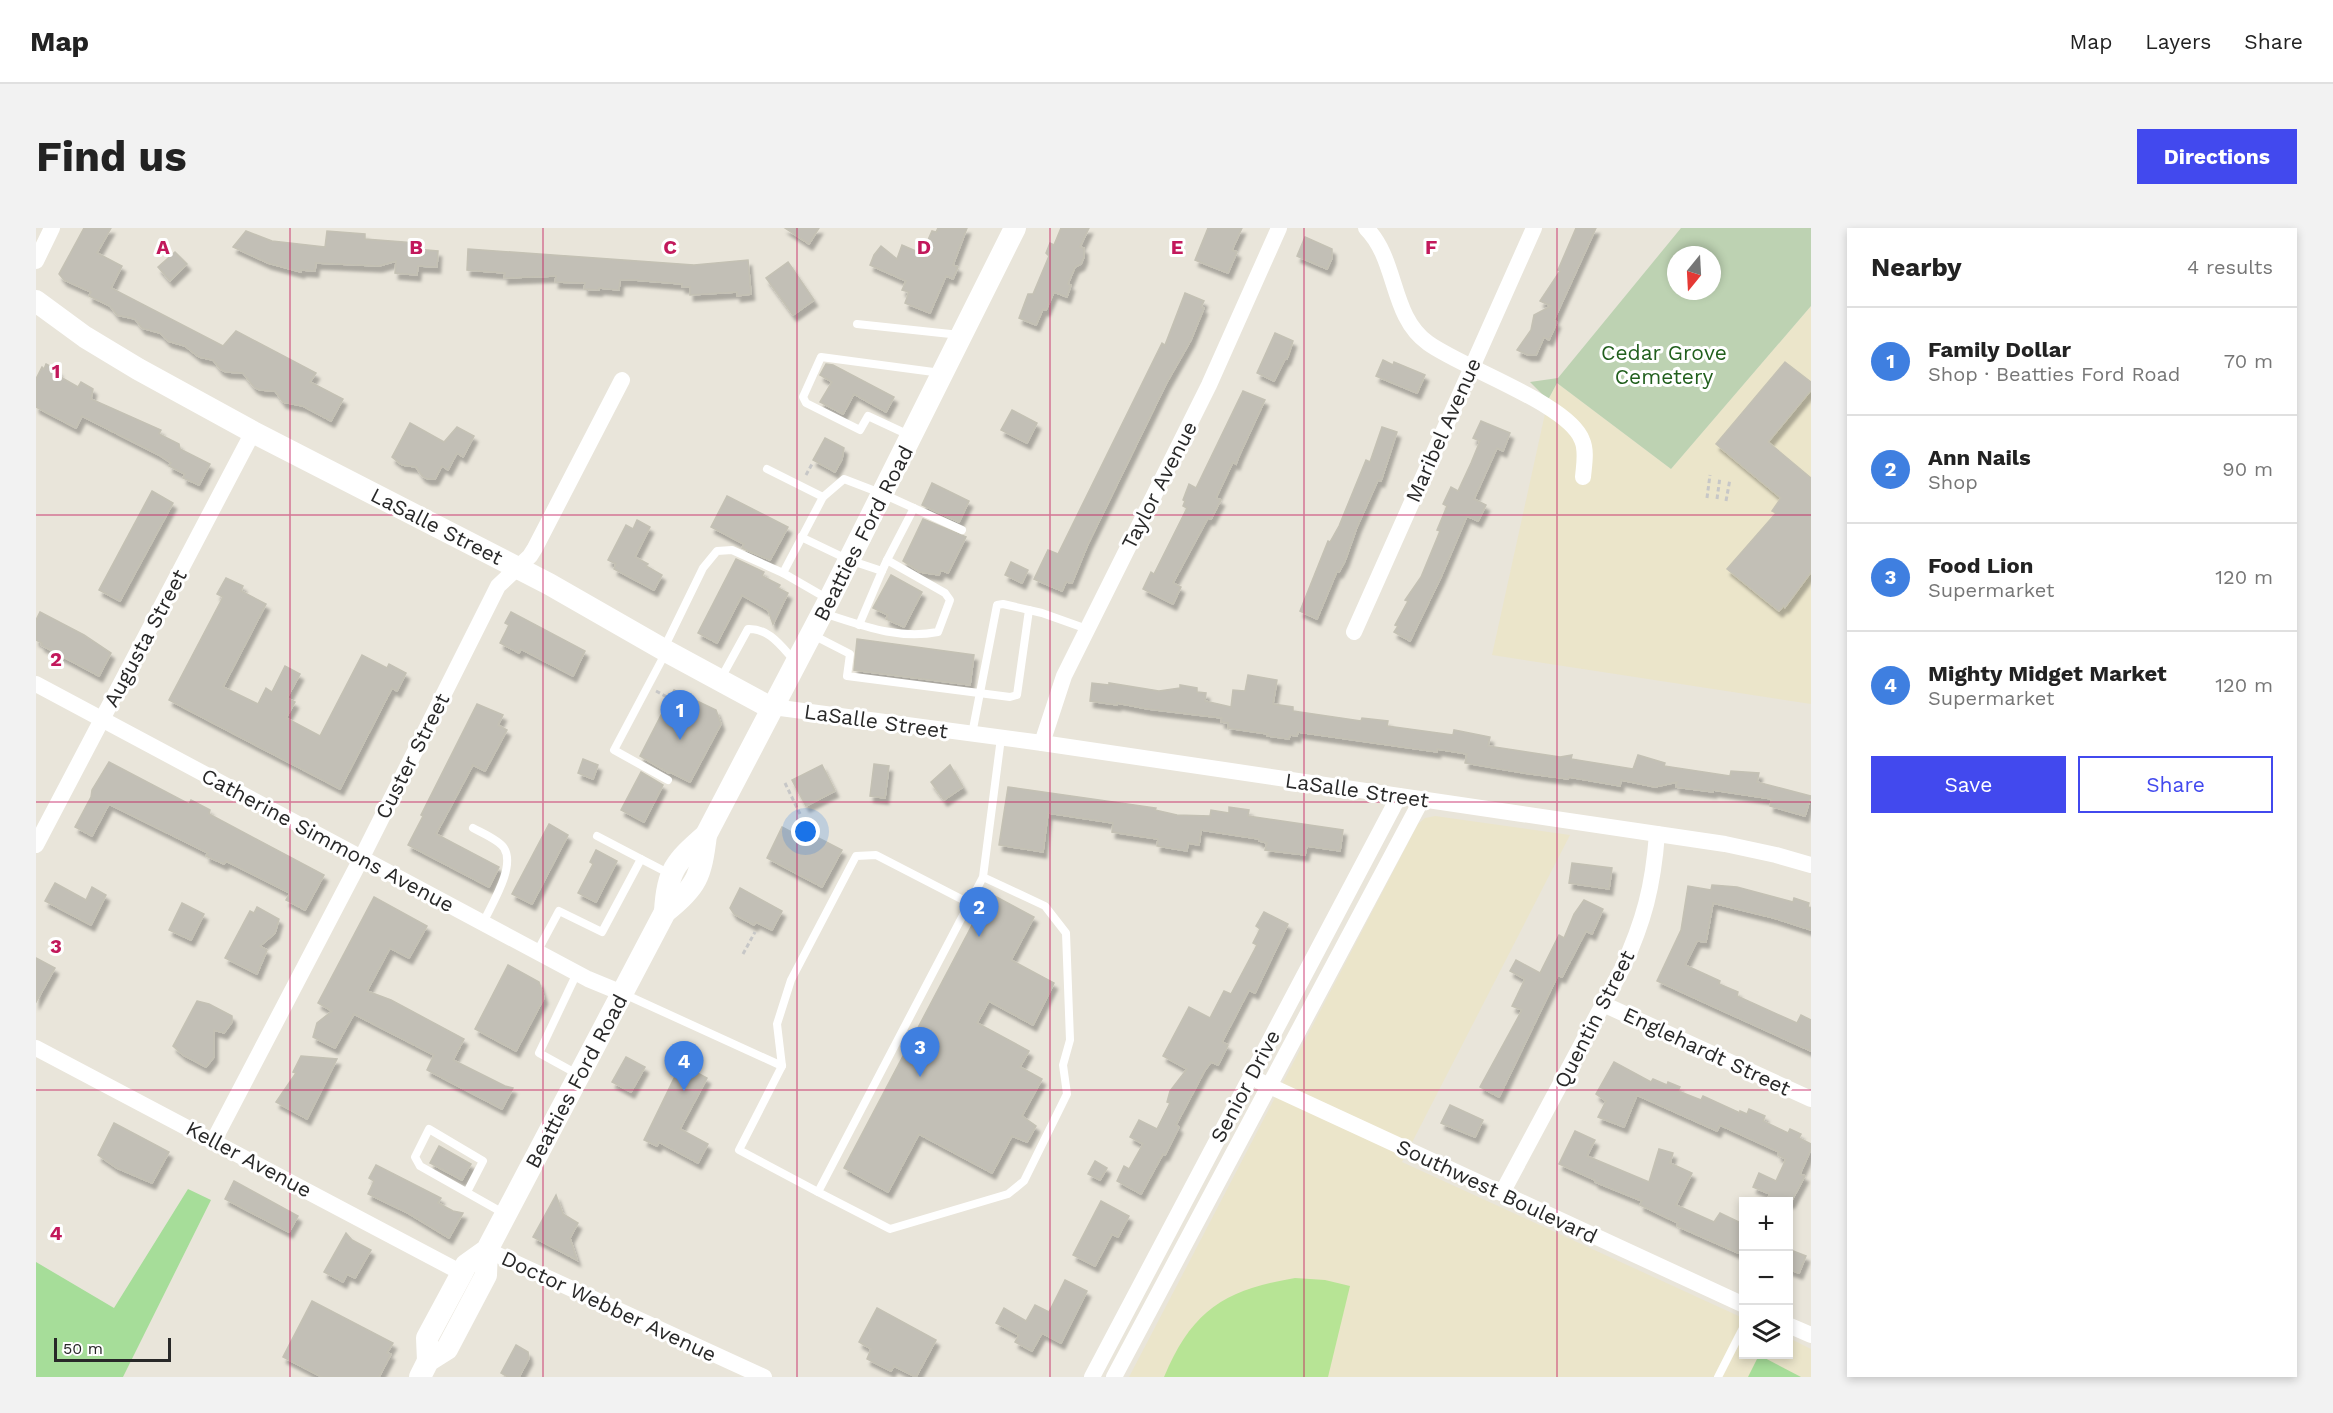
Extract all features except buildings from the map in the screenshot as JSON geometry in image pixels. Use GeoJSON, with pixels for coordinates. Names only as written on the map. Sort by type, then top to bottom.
{"type":"FeatureCollection","features":[{"type":"Feature","properties":{"kind":"main road","name":"Beatties Ford Road"},"geometry":{"type":"LineString","coordinates":[[665,912],[687,895],[702,866],[706,835],[826,606],[1015,228]]}},
{"type":"Feature","properties":{"kind":"main road","name":"LaSalle Street"},"geometry":{"type":"LineString","coordinates":[[36,301],[85,337],[138,369],[253,432],[517,568],[664,651],[773,707]]}},
{"type":"Feature","properties":{"kind":"main road","name":"Beatties Ford Road"},"geometry":{"type":"LineString","coordinates":[[424,1369],[447,1349],[486,1275],[487,1250],[665,912],[667,884],[682,856],[706,835]]}},
{"type":"Feature","properties":{"kind":"main road","name":"Beatties Ford Road"},"geometry":{"type":"LineString","coordinates":[[424,1369],[427,1338],[466,1264],[487,1250]]}},
{"type":"Feature","properties":{"kind":"street"},"geometry":{"type":"LineString","coordinates":[[36,261],[52,228]]}},
{"type":"Feature","properties":{"kind":"street","name":"Taylor Avenue"},"geometry":{"type":"LineString","coordinates":[[1042,744],[1064,676],[1209,385],[1279,228]]}},
{"type":"Feature","properties":{"kind":"street"},"geometry":{"type":"LineString","coordinates":[[1366,228],[1376,238],[1384,252],[1403,310],[1412,327],[1440,352],[1533,398],[1575,430],[1583,443],[1583,477]]}},
{"type":"Feature","properties":{"kind":"street","name":"Maribel Avenue"},"geometry":{"type":"LineString","coordinates":[[1354,632],[1534,228]]}},
{"type":"Feature","properties":{"kind":"street","name":"Custer Street"},"geometry":{"type":"LineString","coordinates":[[214,1140],[361,859],[498,586],[530,556],[535,548],[622,380]]}},
{"type":"Feature","properties":{"kind":"street","name":"Augusta Street"},"geometry":{"type":"LineString","coordinates":[[36,845],[253,432]]}},
{"type":"Feature","properties":{"kind":"street","name":"Catherine Simmons Avenue"},"geometry":{"type":"LineString","coordinates":[[36,684],[537,952],[622,993]]}},
{"type":"Feature","properties":{"kind":"street","name":"LaSalle Street"},"geometry":{"type":"LineString","coordinates":[[773,707],[1725,844],[1811,865]]}},
{"type":"Feature","properties":{"kind":"street","name":"Senior Drive"},"geometry":{"type":"LineString","coordinates":[[1092,1377],[1399,796]]}},
{"type":"Feature","properties":{"kind":"street","name":"Senior Drive"},"geometry":{"type":"LineString","coordinates":[[1114,1377],[1422,799]]}},
{"type":"Feature","properties":{"kind":"street","name":"Quentin Street"},"geometry":{"type":"LineString","coordinates":[[1502,1193],[1622,969],[1644,917],[1652,883],[1657,834]]}},
{"type":"Feature","properties":{"kind":"street","name":"Englehardt Street"},"geometry":{"type":"LineString","coordinates":[[1603,1004],[1811,1099]]}},
{"type":"Feature","properties":{"kind":"street","name":"Keller Avenue"},"geometry":{"type":"LineString","coordinates":[[36,1048],[462,1273]]}},
{"type":"Feature","properties":{"kind":"street","name":"Southwest Boulevard"},"geometry":{"type":"LineString","coordinates":[[1250,1077],[1739,1303]]}},
{"type":"Feature","properties":{"kind":"street","name":"Doctor Webber Avenue"},"geometry":{"type":"LineString","coordinates":[[487,1250],[764,1377]]}},
{"type":"Feature","properties":{"kind":"street"},"geometry":{"type":"LineString","coordinates":[[1793,1327],[1811,1335]]}},
{"type":"Feature","properties":{"kind":"lane"},"geometry":{"type":"LineString","coordinates":[[857,324],[963,336]]}},
{"type":"Feature","properties":{"kind":"lane"},"geometry":{"type":"LineString","coordinates":[[912,437],[868,416],[860,430],[806,404],[802,397],[821,357],[944,374]]}},
{"type":"Feature","properties":{"kind":"lane"},"geometry":{"type":"LineString","coordinates":[[767,469],[823,497]]}},
{"type":"Feature","properties":{"kind":"lane"},"geometry":{"type":"LineString","coordinates":[[783,573],[823,497],[844,479],[962,530]]}},
{"type":"Feature","properties":{"kind":"lane"},"geometry":{"type":"LineString","coordinates":[[859,624],[887,560],[914,508]]}},
{"type":"Feature","properties":{"kind":"lane"},"geometry":{"type":"LineString","coordinates":[[801,537],[849,560],[882,571]]}},
{"type":"Feature","properties":{"kind":"lane"},"geometry":{"type":"LineString","coordinates":[[668,780],[614,750],[703,568],[717,551],[732,550],[783,573],[826,606],[859,624],[879,631],[903,635],[921,636],[938,632],[950,600],[945,593],[887,560]]}},
{"type":"Feature","properties":{"kind":"lane"},"geometry":{"type":"LineString","coordinates":[[972,734],[997,605],[1003,604],[1029,610],[1087,629]]}},
{"type":"Feature","properties":{"kind":"lane"},"geometry":{"type":"LineString","coordinates":[[811,634],[850,654],[847,676],[1010,698],[1017,695],[1029,610]]}},
{"type":"Feature","properties":{"kind":"lane"},"geometry":{"type":"LineString","coordinates":[[719,680],[748,629],[756,629],[770,635],[797,662]]}},
{"type":"Feature","properties":{"kind":"lane"},"geometry":{"type":"LineString","coordinates":[[818,1192],[984,877],[1001,738]]}},
{"type":"Feature","properties":{"kind":"lane"},"geometry":{"type":"LineString","coordinates":[[473,828],[504,847],[508,859],[506,875],[483,923]]}},
{"type":"Feature","properties":{"kind":"lane"},"geometry":{"type":"LineString","coordinates":[[597,836],[672,875]]}},
{"type":"Feature","properties":{"kind":"lane"},"geometry":{"type":"LineString","coordinates":[[969,903],[876,855],[856,856],[791,980],[777,1024],[782,1066],[739,1150],[890,1229],[1008,1194],[1024,1181],[1067,1094],[1063,1065],[1070,1040],[1066,933],[1045,906],[984,877]]}},
{"type":"Feature","properties":{"kind":"lane"},"geometry":{"type":"LineString","coordinates":[[537,952],[559,911],[602,932],[641,859]]}},
{"type":"Feature","properties":{"kind":"lane"},"geometry":{"type":"LineString","coordinates":[[577,973],[539,1053],[579,1075]]}},
{"type":"Feature","properties":{"kind":"lane"},"geometry":{"type":"LineString","coordinates":[[622,993],[782,1066]]}},
{"type":"Feature","properties":{"kind":"lane"},"geometry":{"type":"LineString","coordinates":[[467,1192],[483,1161],[429,1129],[415,1157],[420,1166],[506,1214]]}},
{"type":"Feature","properties":{"kind":"lane"},"geometry":{"type":"LineString","coordinates":[[1198,1174],[1216,1184]]}},
{"type":"Feature","properties":{"kind":"lane"},"geometry":{"type":"LineString","coordinates":[[1718,1377],[1739,1334]]}},
{"type":"Feature","properties":{"kind":"path"},"geometry":{"type":"LineString","coordinates":[[1707,498],[1710,475]]}},
{"type":"Feature","properties":{"kind":"path"},"geometry":{"type":"LineString","coordinates":[[1717,499],[1720,477]]}},
{"type":"Feature","properties":{"kind":"path"},"geometry":{"type":"LineString","coordinates":[[1726,501],[1730,478]]}},
{"type":"Feature","properties":{"kind":"path"},"geometry":{"type":"LineString","coordinates":[[784,783],[800,814]]}},
{"type":"Feature","properties":{"kind":"path"},"geometry":{"type":"LineString","coordinates":[[743,954],[755,932]]}},
{"type":"Feature","properties":{"kind":"shaded area"},"geometry":{"type":"Polygon","coordinates":[[[1811,306],[1811,704],[1492,655],[1548,400],[1557,383],[1671,469],[1811,306]]]}},
{"type":"Feature","properties":{"kind":"shaded area"},"geometry":{"type":"Polygon","coordinates":[[[1435,816],[1570,835],[1402,1162],[1739,1316],[1739,1359],[1793,1359],[1793,1340],[1811,1349],[1811,1377],[1129,1377],[1418,824],[1425,818],[1435,816]]]}},
{"type":"Feature","properties":{"kind":"green space","name":"Cedar Grove Cemetery"},"geometry":{"type":"Polygon","coordinates":[[[1681,228],[1811,228],[1811,306],[1671,469],[1557,383],[1548,400],[1530,382],[1558,378],[1681,228]]]}},
{"type":"Feature","properties":{"kind":"green space"},"geometry":{"type":"Polygon","coordinates":[[[188,1189],[211,1200],[123,1377],[36,1377],[36,1262],[114,1308],[188,1189]]]}},
{"type":"Feature","properties":{"kind":"green space"},"geometry":{"type":"Polygon","coordinates":[[[1295,1278],[1325,1280],[1350,1286],[1328,1377],[1164,1377],[1186,1335],[1199,1319],[1214,1307],[1249,1289],[1295,1278]]]}},
{"type":"Feature","properties":{"kind":"green space"},"geometry":{"type":"Polygon","coordinates":[[[1757,1359],[1767,1359],[1801,1377],[1748,1377],[1757,1359]]]}},
{"type":"Feature","properties":{"kind":"place","name":"Family Dollar"},"geometry":{"type":"Point","coordinates":[680,740]}},
{"type":"Feature","properties":{"kind":"place","name":"Ann Nails"},"geometry":{"type":"Point","coordinates":[979,937]}},
{"type":"Feature","properties":{"kind":"place","name":"Food Lion"},"geometry":{"type":"Point","coordinates":[920,1077]}},
{"type":"Feature","properties":{"kind":"place","name":"Mighty Midget Market"},"geometry":{"type":"Point","coordinates":[684,1091]}}]}
